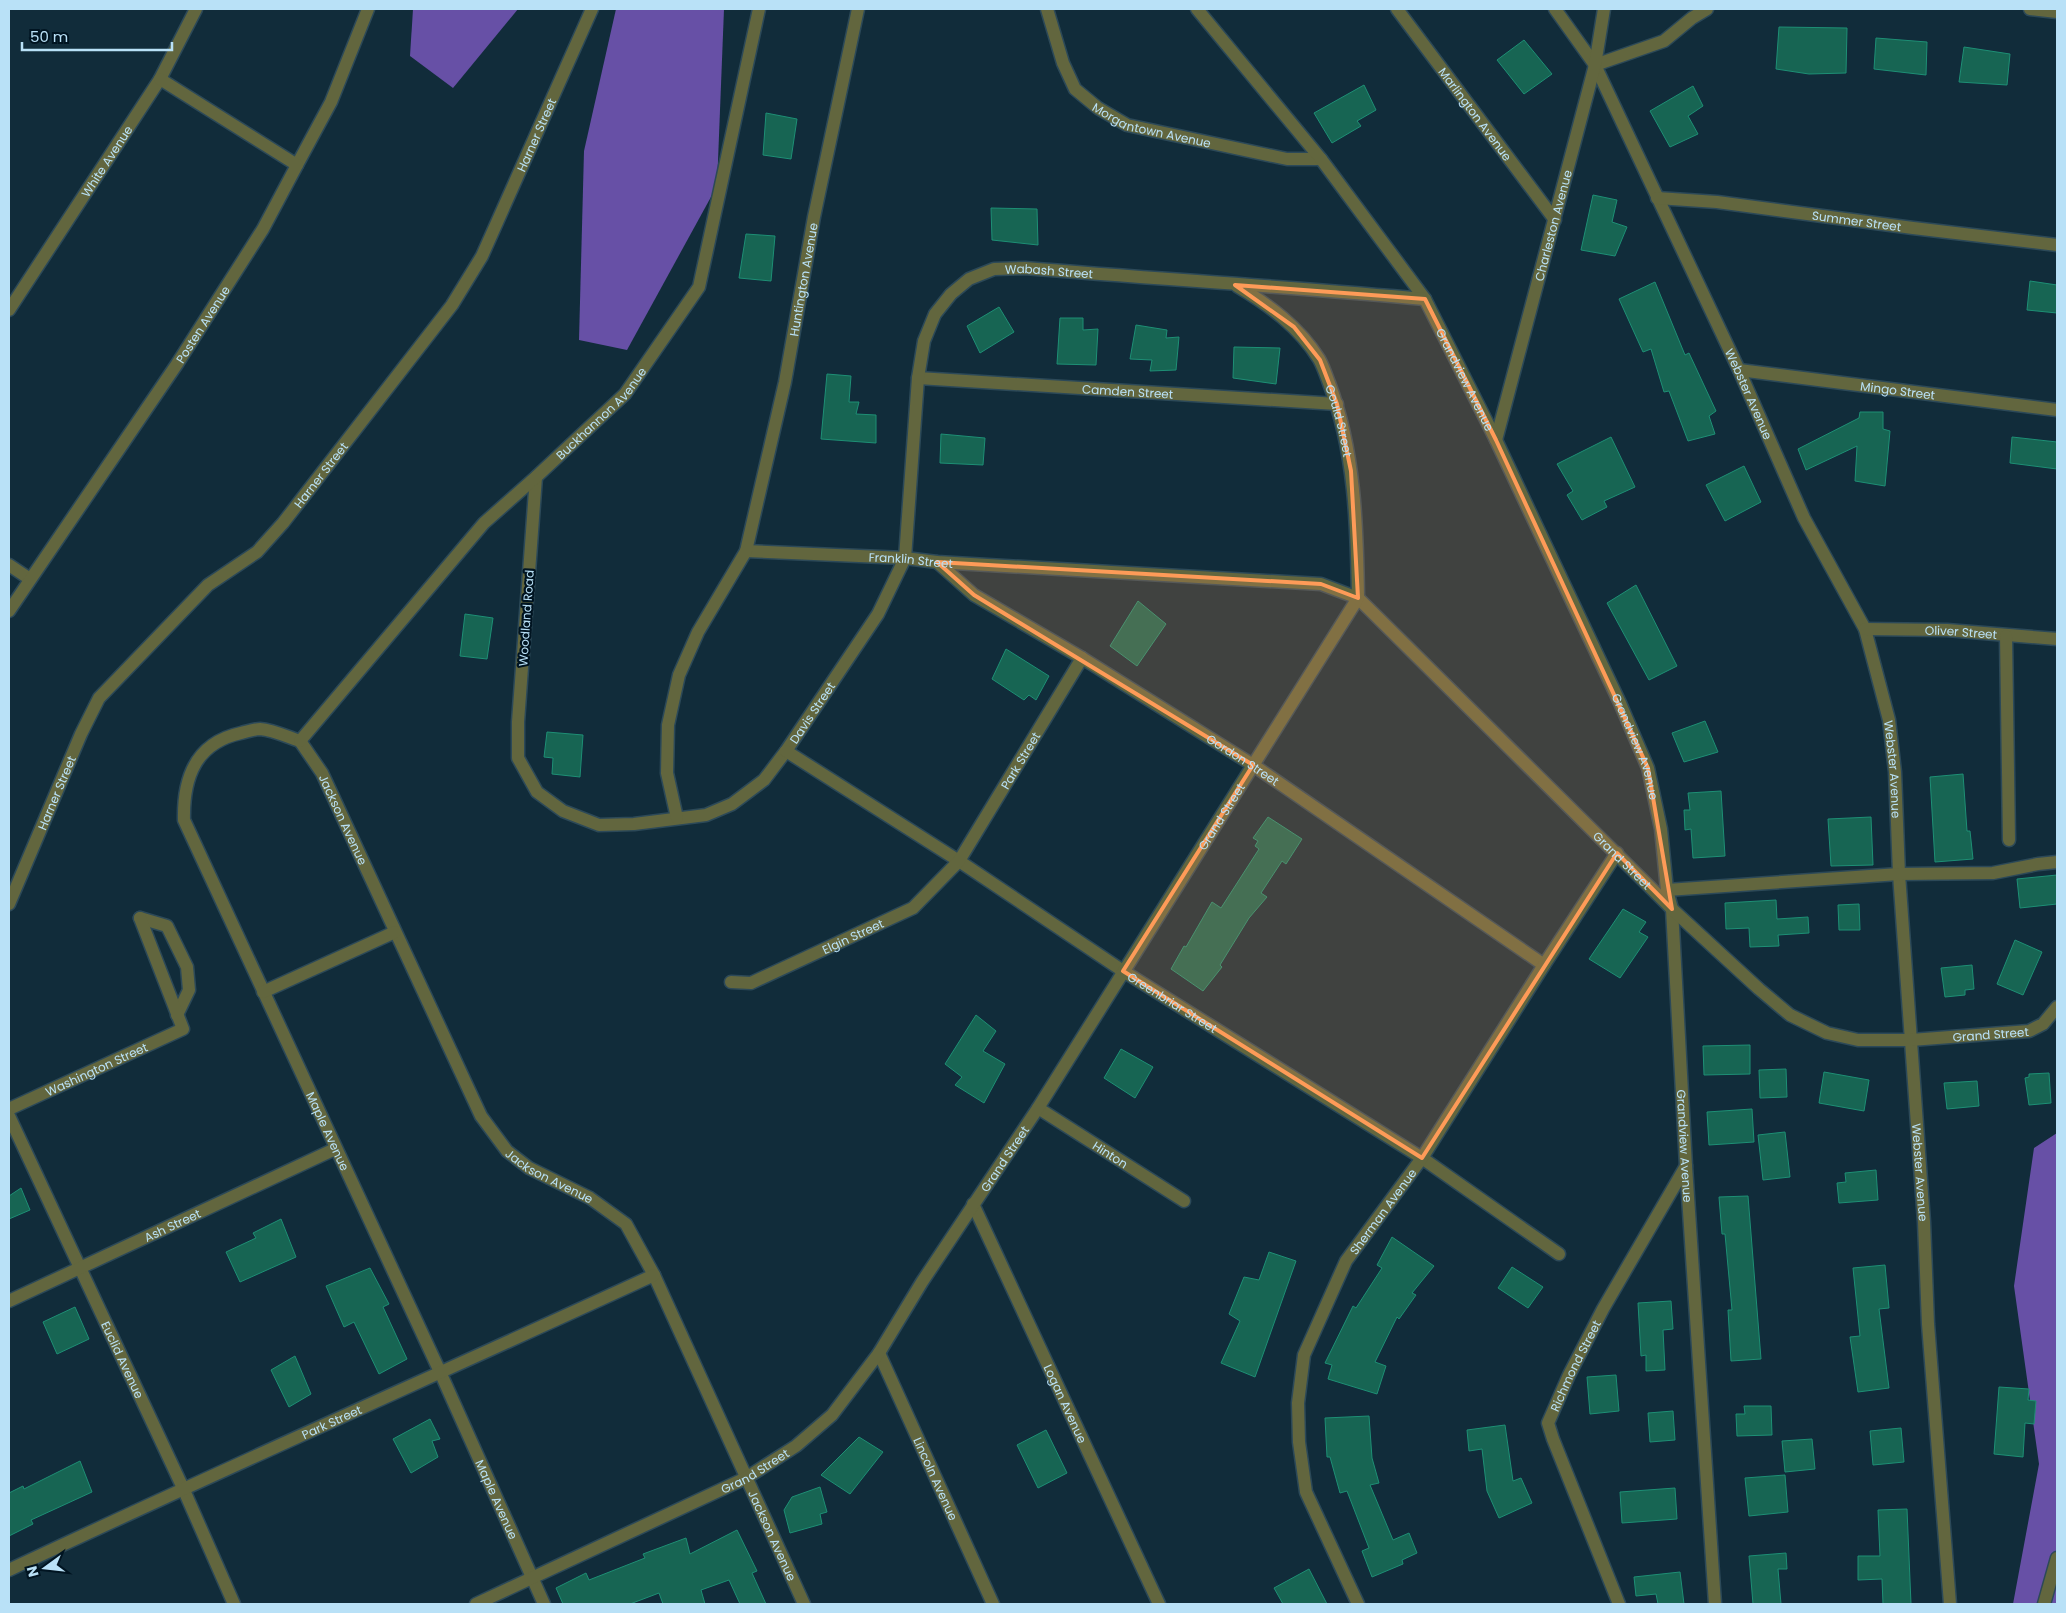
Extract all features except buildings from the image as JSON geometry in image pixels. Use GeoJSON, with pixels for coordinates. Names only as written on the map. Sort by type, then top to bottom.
{"type":"FeatureCollection","features":[{"type":"Feature","properties":{"kind":"street","name":"White Avenue"},"geometry":{"type":"LineString","coordinates":[[9,310],[160,80],[196,9]]}},
{"type":"Feature","properties":{"kind":"street","name":"Posten Avenue"},"geometry":{"type":"LineString","coordinates":[[9,611],[177,364],[263,229],[331,102],[368,9]]}},
{"type":"Feature","properties":{"kind":"street","name":"Harner Street"},"geometry":{"type":"LineString","coordinates":[[9,904],[81,734],[99,698],[208,585],[257,552],[283,523],[452,305],[482,256],[592,9]]}},
{"type":"Feature","properties":{"kind":"street","name":"Buckhannon Avenue"},"geometry":{"type":"LineString","coordinates":[[300,741],[484,523],[625,394],[699,287],[759,9]]}},
{"type":"Feature","properties":{"kind":"street","name":"Huntington Avenue"},"geometry":{"type":"LineString","coordinates":[[746,551],[785,382],[814,217],[858,9]]}},
{"type":"Feature","properties":{"kind":"street","name":"Morgantown Avenue"},"geometry":{"type":"LineString","coordinates":[[1047,9],[1063,62],[1075,89],[1098,108],[1127,125],[1287,159],[1321,159]]}},
{"type":"Feature","properties":{"kind":"street","name":"Grandview Avenue"},"geometry":{"type":"LineString","coordinates":[[1197,9],[1321,159],[1425,300],[1496,440],[1620,703],[1648,768],[1661,829],[1667,890],[1672,909],[1686,1166],[1715,1604]]}},
{"type":"Feature","properties":{"kind":"street","name":"Marlington Avenue"},"geometry":{"type":"LineString","coordinates":[[1397,9],[1555,220]]}},
{"type":"Feature","properties":{"kind":"street","name":"Webster Avenue"},"geometry":{"type":"LineString","coordinates":[[1555,9],[1595,65],[1739,370],[1804,518],[1865,630],[1889,720],[1895,772],[1899,874],[1924,1222],[1928,1324],[1950,1604]]}},
{"type":"Feature","properties":{"kind":"street","name":"Charleston Avenue"},"geometry":{"type":"LineString","coordinates":[[1496,440],[1595,65],[1604,9]]}},
{"type":"Feature","properties":{"kind":"street"},"geometry":{"type":"LineString","coordinates":[[1595,65],[1664,41],[1692,18],[1707,9]]}},
{"type":"Feature","properties":{"kind":"street"},"geometry":{"type":"LineString","coordinates":[[2030,9],[2057,12]]}},
{"type":"Feature","properties":{"kind":"street"},"geometry":{"type":"LineString","coordinates":[[160,80],[297,165]]}},
{"type":"Feature","properties":{"kind":"street","name":"Summer Street"},"geometry":{"type":"LineString","coordinates":[[1657,198],[1717,202],[2057,245]]}},
{"type":"Feature","properties":{"kind":"street","name":"Wabash Street"},"geometry":{"type":"LineString","coordinates":[[905,558],[918,378],[924,341],[935,314],[951,294],[969,279],[994,269],[1025,268],[1235,285],[1324,290],[1425,300]]}},
{"type":"Feature","properties":{"kind":"street","name":"Gould Street"},"geometry":{"type":"LineString","coordinates":[[1235,285],[1294,327],[1320,360],[1337,404],[1351,471],[1357,542],[1358,598]]}},
{"type":"Feature","properties":{"kind":"street","name":"Mingo Street"},"geometry":{"type":"LineString","coordinates":[[1739,370],[2057,410]]}},
{"type":"Feature","properties":{"kind":"street","name":"Camden Street"},"geometry":{"type":"LineString","coordinates":[[918,378],[1337,404]]}},
{"type":"Feature","properties":{"kind":"street","name":"Woodland Road"},"geometry":{"type":"LineString","coordinates":[[518,758],[518,722],[536,477]]}},
{"type":"Feature","properties":{"kind":"street"},"geometry":{"type":"LineString","coordinates":[[677,818],[667,773],[668,725],[679,675],[698,632],[746,551]]}},
{"type":"Feature","properties":{"kind":"street","name":"Franklin Street"},"geometry":{"type":"LineString","coordinates":[[746,551],[905,558],[937,562],[1321,584],[1358,598]]}},
{"type":"Feature","properties":{"kind":"street","name":"Davis Street"},"geometry":{"type":"LineString","coordinates":[[518,758],[537,792],[563,811],[598,825],[634,824],[706,815],[732,804],[764,780],[786,751],[878,614],[905,558]]}},
{"type":"Feature","properties":{"kind":"street","name":"Gordon Street"},"geometry":{"type":"LineString","coordinates":[[937,562],[974,595],[1082,658],[1253,765],[1544,965]]}},
{"type":"Feature","properties":{"kind":"street"},"geometry":{"type":"LineString","coordinates":[[9,565],[30,579]]}},
{"type":"Feature","properties":{"kind":"street","name":"Grand Street"},"geometry":{"type":"LineString","coordinates":[[476,1604],[746,1478],[796,1446],[832,1415],[879,1353],[973,1204],[1038,1108],[1358,598],[1672,909],[1790,1015],[1826,1033],[1858,1040],[1912,1040],[2029,1030],[2043,1024],[2057,1007]]}},
{"type":"Feature","properties":{"kind":"street","name":"Oliver Street"},"geometry":{"type":"LineString","coordinates":[[1865,630],[1947,630],[2057,639]]}},
{"type":"Feature","properties":{"kind":"street"},"geometry":{"type":"LineString","coordinates":[[2006,636],[2009,840]]}},
{"type":"Feature","properties":{"kind":"street","name":"Park Street"},"geometry":{"type":"LineString","coordinates":[[959,861],[1082,658]]}},
{"type":"Feature","properties":{"kind":"street","name":"Maple Avenue"},"geometry":{"type":"LineString","coordinates":[[300,741],[259,729],[232,735],[210,745],[190,772],[184,797],[184,820],[441,1374],[544,1604]]}},
{"type":"Feature","properties":{"kind":"street","name":"Jackson Avenue"},"geometry":{"type":"LineString","coordinates":[[300,741],[322,773],[481,1116],[507,1151],[529,1168],[590,1198],[626,1224],[654,1275],[804,1604]]}},
{"type":"Feature","properties":{"kind":"street","name":"Greenbriar Street"},"geometry":{"type":"LineString","coordinates":[[786,751],[959,861],[1123,971],[1422,1158],[1559,1254]]}},
{"type":"Feature","properties":{"kind":"street","name":"Sherman Avenue"},"geometry":{"type":"LineString","coordinates":[[1358,1604],[1306,1492],[1299,1442],[1298,1403],[1304,1355],[1346,1261],[1422,1158],[1544,965],[1617,854]]}},
{"type":"Feature","properties":{"kind":"street","name":"Elgin Street"},"geometry":{"type":"LineString","coordinates":[[731,982],[751,983],[913,908],[959,861]]}},
{"type":"Feature","properties":{"kind":"street"},"geometry":{"type":"LineString","coordinates":[[1667,890],[1899,874],[1993,873],[2057,862]]}},
{"type":"Feature","properties":{"kind":"street"},"geometry":{"type":"LineString","coordinates":[[140,918],[167,926],[187,968],[189,990],[177,1015],[163,980],[140,918]]}},
{"type":"Feature","properties":{"kind":"street"},"geometry":{"type":"LineString","coordinates":[[263,992],[395,932]]}},
{"type":"Feature","properties":{"kind":"street","name":"Washington Street"},"geometry":{"type":"LineString","coordinates":[[9,1109],[183,1029],[177,1015]]}},
{"type":"Feature","properties":{"kind":"street","name":"Hinton"},"geometry":{"type":"LineString","coordinates":[[1038,1108],[1184,1201]]}},
{"type":"Feature","properties":{"kind":"street","name":"Euclid Avenue"},"geometry":{"type":"LineString","coordinates":[[9,1116],[183,1488],[234,1604]]}},
{"type":"Feature","properties":{"kind":"street","name":"Ash Street"},"geometry":{"type":"LineString","coordinates":[[9,1302],[335,1149]]}},
{"type":"Feature","properties":{"kind":"street","name":"Richmond Street"},"geometry":{"type":"LineString","coordinates":[[1619,1604],[1548,1423],[1569,1375],[1603,1309],[1686,1166]]}},
{"type":"Feature","properties":{"kind":"street","name":"Logan Avenue"},"geometry":{"type":"LineString","coordinates":[[973,1204],[1159,1604]]}},
{"type":"Feature","properties":{"kind":"street","name":"Park Street"},"geometry":{"type":"LineString","coordinates":[[9,1570],[183,1488],[441,1374],[654,1275]]}},
{"type":"Feature","properties":{"kind":"street","name":"Lincoln Avenue"},"geometry":{"type":"LineString","coordinates":[[879,1353],[992,1604]]}},
{"type":"Feature","properties":{"kind":"street"},"geometry":{"type":"LineString","coordinates":[[2044,1604],[2057,1558]]}},
{"type":"Feature","properties":{"kind":"highlighted area"},"geometry":{"type":"Polygon","coordinates":[[[1235,285],[1425,299],[1496,440],[1648,768],[1672,909],[1617,853],[1422,1158],[1123,971],[1253,765],[974,595],[937,562],[1321,584],[1358,598],[1351,471],[1337,404],[1320,360],[1294,327],[1235,285]]]}},
{"type":"Feature","properties":{"kind":"shaded area"},"geometry":{"type":"Polygon","coordinates":[[[413,9],[518,9],[453,88],[410,56],[413,9]]]}},
{"type":"Feature","properties":{"kind":"shaded area"},"geometry":{"type":"Polygon","coordinates":[[[616,9],[724,9],[717,186],[627,350],[579,340],[584,151],[616,9]]]}},
{"type":"Feature","properties":{"kind":"shaded area"},"geometry":{"type":"Polygon","coordinates":[[[2057,1133],[2057,1604],[2013,1604],[2039,1464],[2014,1286],[2034,1148],[2057,1133]]]}}]}
